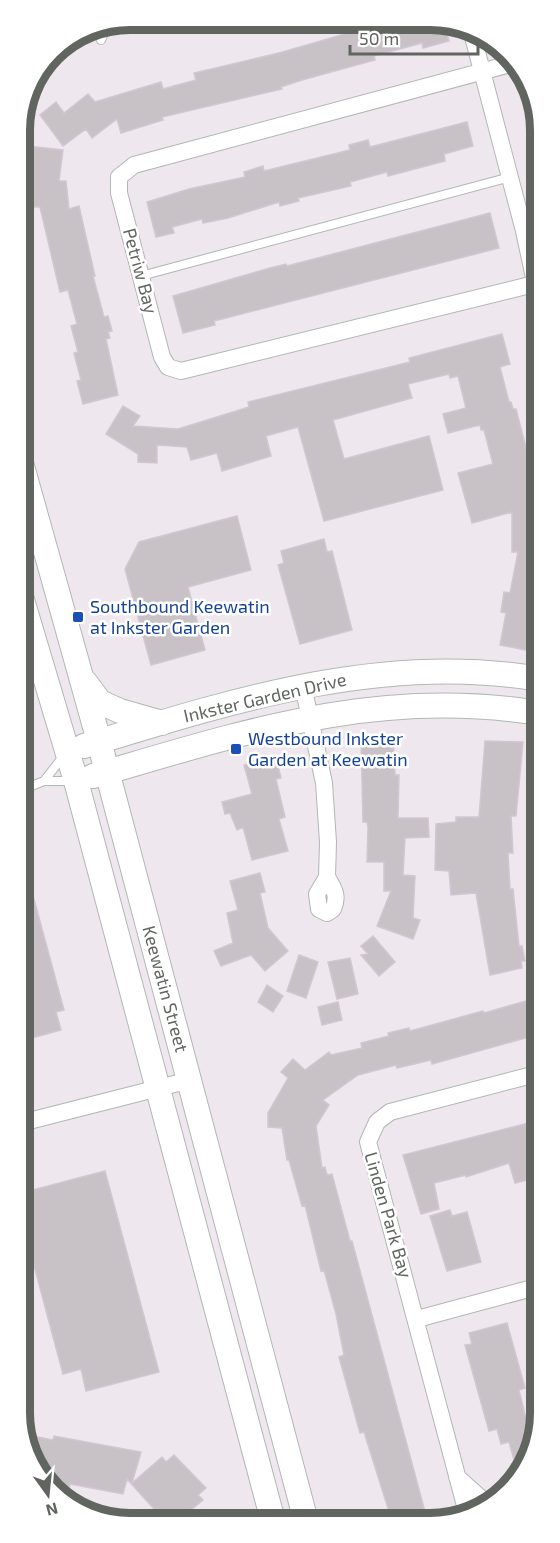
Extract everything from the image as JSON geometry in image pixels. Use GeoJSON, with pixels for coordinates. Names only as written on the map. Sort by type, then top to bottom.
{"type":"FeatureCollection","features":[{"type":"Feature","properties":{"kind":"street"},"geometry":{"type":"LineString","coordinates":[[474,40],[510,177],[530,266]]}},
{"type":"Feature","properties":{"kind":"street"},"geometry":{"type":"LineString","coordinates":[[483,72],[506,65]]}},
{"type":"Feature","properties":{"kind":"street","name":"Petriw Bay"},"geometry":{"type":"LineString","coordinates":[[483,72],[134,165],[119,177],[119,193],[162,357],[168,367],[181,371],[530,285]]}},
{"type":"Feature","properties":{"kind":"street","name":"Keewatin Street"},"geometry":{"type":"LineString","coordinates":[[30,494],[99,741],[304,1513]]}},
{"type":"Feature","properties":{"kind":"street","name":"Keewatin Street"},"geometry":{"type":"LineString","coordinates":[[30,627],[76,781],[271,1513]]}},
{"type":"Feature","properties":{"kind":"street","name":"Inkster Garden Drive"},"geometry":{"type":"LineString","coordinates":[[67,751],[303,686],[370,675],[425,670],[481,672],[530,678]]}},
{"type":"Feature","properties":{"kind":"street"},"geometry":{"type":"LineString","coordinates":[[82,678],[100,702],[120,711],[162,723]]}},
{"type":"Feature","properties":{"kind":"street"},"geometry":{"type":"LineString","coordinates":[[303,686],[324,783],[328,842],[327,878]]}},
{"type":"Feature","properties":{"kind":"street","name":"Inkster Garden Drive"},"geometry":{"type":"LineString","coordinates":[[76,781],[311,717],[401,705],[434,704],[471,704],[530,712]]}},
{"type":"Feature","properties":{"kind":"street","name":"Linden Park Bay"},"geometry":{"type":"LineString","coordinates":[[465,1506],[368,1142],[377,1122],[390,1112],[530,1076]]}},
{"type":"Feature","properties":{"kind":"street"},"geometry":{"type":"LineString","coordinates":[[30,1121],[190,1080]]}},
{"type":"Feature","properties":{"kind":"street"},"geometry":{"type":"LineString","coordinates":[[417,1319],[530,1289]]}},
{"type":"Feature","properties":{"kind":"street"},"geometry":{"type":"LineString","coordinates":[[457,1476],[482,1499]]}},
{"type":"Feature","properties":{"kind":"lane"},"geometry":{"type":"LineString","coordinates":[[102,40],[104,33]]}},
{"type":"Feature","properties":{"kind":"lane"},"geometry":{"type":"LineString","coordinates":[[141,276],[510,177]]}},
{"type":"Feature","properties":{"kind":"lane"},"geometry":{"type":"LineString","coordinates":[[44,781],[67,751]]}},
{"type":"Feature","properties":{"kind":"lane"},"geometry":{"type":"LineString","coordinates":[[30,787],[44,781],[76,781]]}},
{"type":"Feature","properties":{"kind":"building"},"geometry":{"type":"Polygon","coordinates":[[[359,30],[447,32],[449,41],[423,48],[422,43],[374,56],[375,60],[302,80],[281,87],[282,89],[162,117],[163,120],[121,133],[117,119],[92,138],[86,129],[63,146],[40,115],[56,102],[64,113],[88,94],[95,102],[161,82],[163,89],[196,80],[194,73],[279,53],[359,30]]]}},
{"type":"Feature","properties":{"kind":"building"},"geometry":{"type":"Polygon","coordinates":[[[467,122],[473,146],[444,154],[445,161],[388,176],[387,172],[350,182],[351,186],[298,198],[299,201],[280,206],[279,202],[228,218],[203,223],[202,219],[172,227],[174,233],[156,237],[147,202],[189,189],[245,177],[244,172],[263,166],[264,171],[350,150],[349,145],[368,140],[370,147],[467,122]]]}},
{"type":"Feature","properties":{"kind":"building"},"geometry":{"type":"Polygon","coordinates":[[[30,146],[63,150],[59,181],[66,181],[69,209],[79,206],[95,276],[93,276],[104,317],[108,316],[112,331],[108,332],[110,338],[106,339],[118,395],[83,404],[77,381],[81,380],[74,353],[78,352],[71,326],[77,324],[68,290],[60,292],[40,207],[32,207],[30,146]]]}},
{"type":"Feature","properties":{"kind":"building"},"geometry":{"type":"Polygon","coordinates":[[[490,213],[499,248],[214,321],[215,325],[183,333],[173,296],[270,268],[286,264],[287,266],[490,213]]]}},
{"type":"Feature","properties":{"kind":"building"},"geometry":{"type":"Polygon","coordinates":[[[502,334],[510,364],[500,367],[509,402],[513,409],[516,409],[530,463],[530,651],[500,645],[506,613],[501,612],[504,592],[510,593],[518,552],[512,552],[512,512],[472,523],[458,473],[493,464],[484,430],[481,430],[480,425],[448,433],[443,414],[466,408],[458,376],[450,378],[449,374],[408,384],[412,398],[333,420],[344,459],[429,436],[443,490],[324,521],[298,427],[266,436],[271,456],[222,471],[217,453],[191,460],[187,447],[157,445],[157,463],[138,462],[138,454],[106,434],[123,406],[140,416],[133,426],[178,429],[249,407],[248,402],[410,362],[409,358],[502,334]]]}},
{"type":"Feature","properties":{"kind":"building"},"geometry":{"type":"Polygon","coordinates":[[[237,516],[251,570],[188,587],[205,650],[151,665],[125,569],[139,542],[237,516]]]}},
{"type":"Feature","properties":{"kind":"building"},"geometry":{"type":"Polygon","coordinates":[[[324,539],[327,552],[332,551],[352,630],[300,644],[278,565],[284,563],[281,551],[324,539]]]}},
{"type":"Feature","properties":{"kind":"building"},"geometry":{"type":"Polygon","coordinates":[[[393,736],[395,775],[399,775],[398,818],[428,818],[429,837],[405,838],[403,875],[415,876],[413,918],[420,920],[413,939],[377,926],[391,891],[384,891],[384,862],[367,862],[368,828],[367,822],[363,822],[361,738],[393,736]]]}},
{"type":"Feature","properties":{"kind":"building"},"geometry":{"type":"Polygon","coordinates":[[[485,741],[523,742],[516,816],[511,816],[513,853],[508,853],[510,889],[513,889],[519,946],[522,946],[525,961],[521,961],[522,968],[490,975],[476,893],[451,895],[449,871],[435,870],[436,824],[456,822],[456,817],[479,817],[485,741]]]}},
{"type":"Feature","properties":{"kind":"building"},"geometry":{"type":"Polygon","coordinates":[[[276,758],[281,778],[276,779],[285,817],[279,819],[288,851],[252,860],[243,827],[237,830],[230,813],[225,814],[222,802],[252,794],[244,765],[276,758]]]}},
{"type":"Feature","properties":{"kind":"building"},"geometry":{"type":"Polygon","coordinates":[[[260,873],[265,892],[260,893],[268,928],[288,951],[265,971],[251,955],[221,966],[214,951],[233,943],[227,913],[238,910],[230,881],[260,873]]]}},
{"type":"Feature","properties":{"kind":"building"},"geometry":{"type":"Polygon","coordinates":[[[30,884],[64,1010],[56,1012],[61,1030],[30,1039],[30,884]]]}},
{"type":"Feature","properties":{"kind":"building"},"geometry":{"type":"Polygon","coordinates":[[[373,936],[395,962],[379,976],[361,955],[368,954],[361,946],[373,936]]]}},
{"type":"Feature","properties":{"kind":"building"},"geometry":{"type":"Polygon","coordinates":[[[299,955],[318,962],[306,998],[287,991],[299,955]]]}},
{"type":"Feature","properties":{"kind":"building"},"geometry":{"type":"Polygon","coordinates":[[[350,958],[358,994],[337,999],[328,962],[350,958]]]}},
{"type":"Feature","properties":{"kind":"building"},"geometry":{"type":"Polygon","coordinates":[[[267,985],[283,996],[273,1012],[258,1002],[267,985]]]}},
{"type":"Feature","properties":{"kind":"building"},"geometry":{"type":"Polygon","coordinates":[[[530,1000],[530,1037],[432,1064],[431,1060],[397,1068],[396,1065],[358,1075],[323,1100],[329,1105],[316,1126],[322,1168],[325,1167],[327,1175],[332,1174],[425,1513],[389,1513],[364,1432],[360,1433],[339,1357],[344,1355],[336,1314],[324,1270],[321,1271],[305,1205],[302,1206],[289,1160],[287,1160],[282,1128],[268,1127],[268,1113],[288,1078],[281,1072],[293,1059],[305,1070],[329,1052],[331,1055],[362,1048],[361,1043],[389,1036],[388,1033],[409,1028],[410,1031],[483,1011],[484,1013],[530,1000]]]}},
{"type":"Feature","properties":{"kind":"building"},"geometry":{"type":"Polygon","coordinates":[[[338,1002],[342,1020],[322,1025],[318,1007],[338,1002]]]}},
{"type":"Feature","properties":{"kind":"building"},"geometry":{"type":"Polygon","coordinates":[[[530,1123],[530,1179],[515,1183],[509,1163],[466,1177],[466,1175],[434,1183],[439,1209],[421,1214],[403,1155],[530,1123]]]}},
{"type":"Feature","properties":{"kind":"building"},"geometry":{"type":"Polygon","coordinates":[[[105,1171],[159,1372],[86,1391],[81,1369],[63,1374],[30,1251],[30,1191],[105,1171]]]}},
{"type":"Feature","properties":{"kind":"building"},"geometry":{"type":"Polygon","coordinates":[[[450,1210],[452,1216],[467,1212],[481,1262],[447,1271],[430,1216],[450,1210]]]}},
{"type":"Feature","properties":{"kind":"building"},"geometry":{"type":"Polygon","coordinates":[[[507,1323],[525,1388],[519,1390],[526,1419],[530,1417],[527,1439],[515,1465],[509,1442],[501,1444],[497,1429],[489,1431],[465,1345],[472,1344],[469,1333],[507,1323]]]}},
{"type":"Feature","properties":{"kind":"building"},"geometry":{"type":"Polygon","coordinates":[[[33,1436],[53,1440],[54,1436],[141,1452],[132,1483],[162,1457],[166,1462],[174,1455],[206,1488],[198,1495],[203,1500],[187,1513],[173,1511],[158,1513],[127,1479],[123,1494],[78,1486],[78,1465],[44,1465],[33,1436]]]}},
{"type":"Feature","properties":{"kind":"place","name":"Southbound Keewatin at Inkster Garden"},"geometry":{"type":"Point","coordinates":[78,617]}},
{"type":"Feature","properties":{"kind":"place","name":"Westbound Inkster Garden at Keewatin"},"geometry":{"type":"Point","coordinates":[236,749]}}]}
